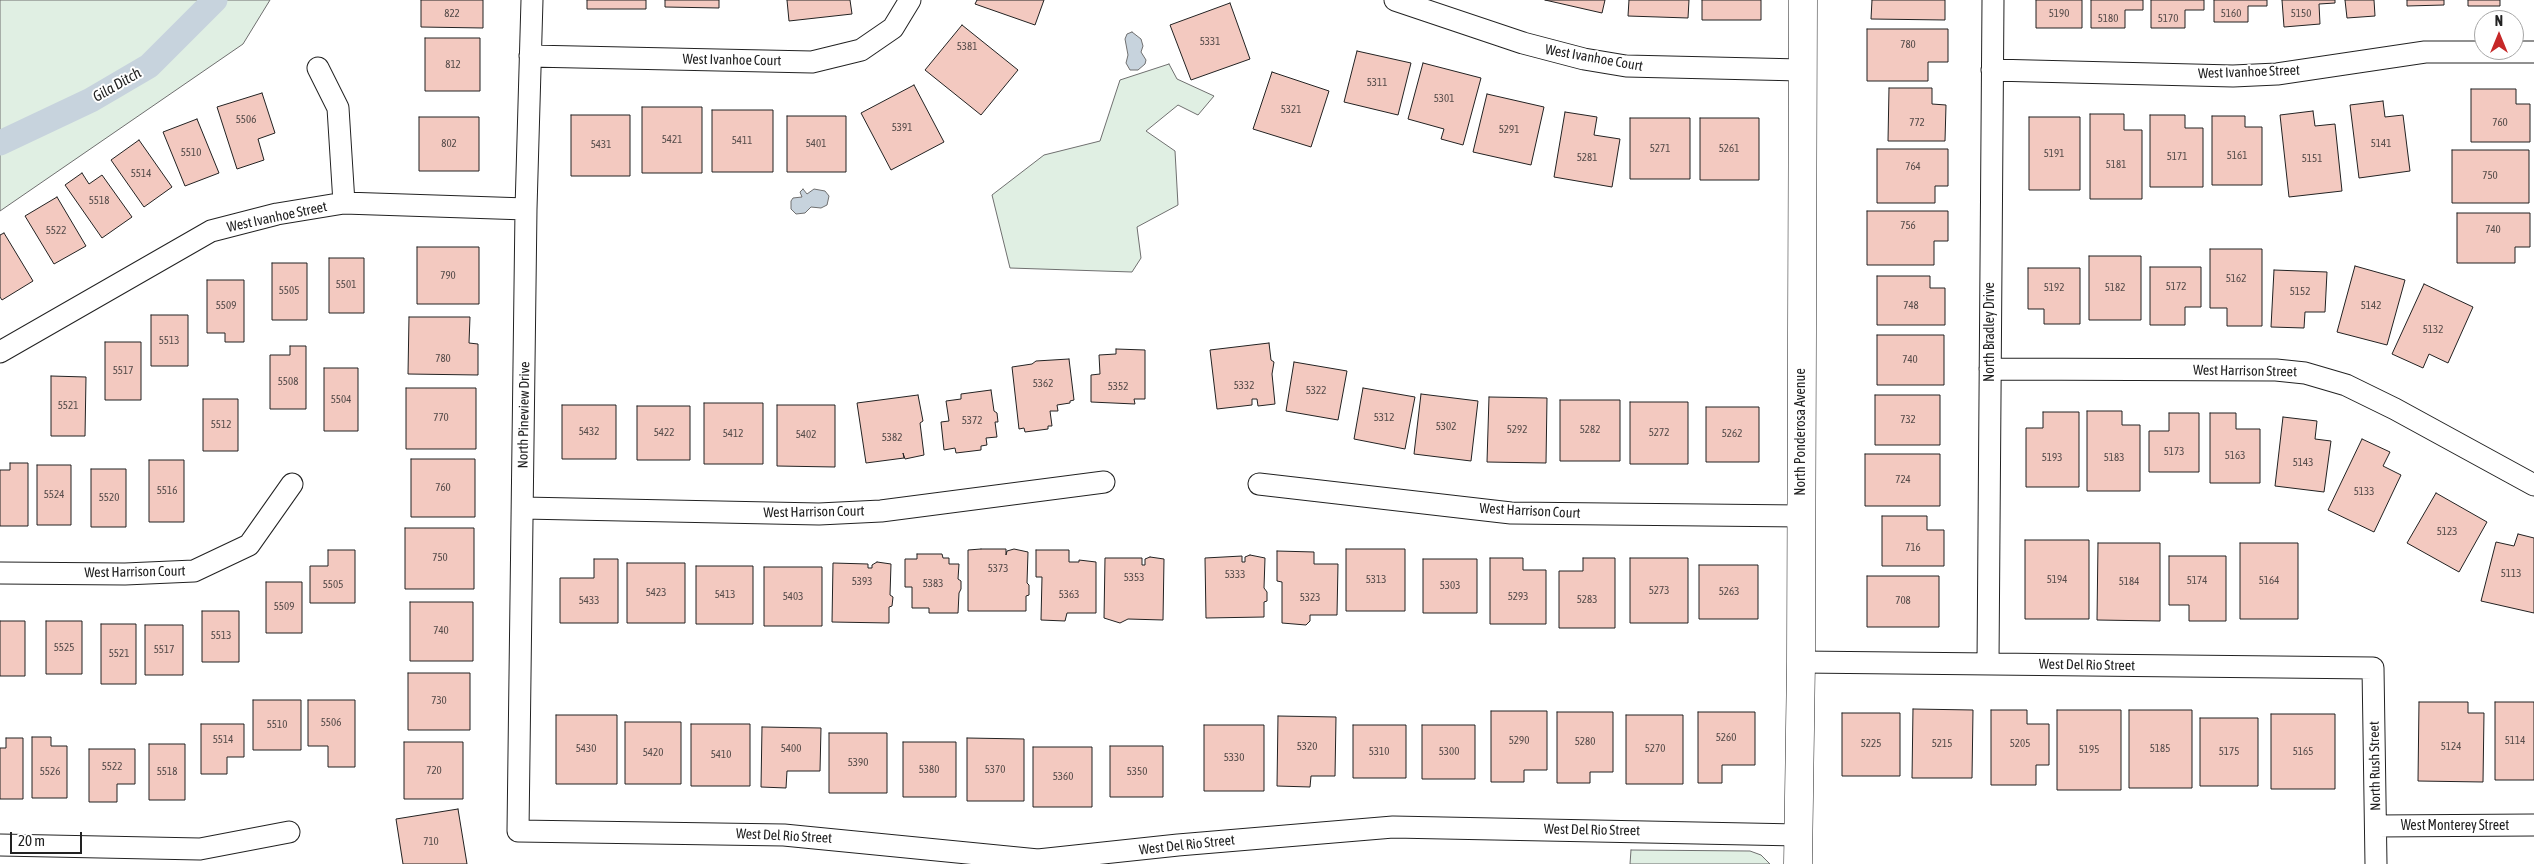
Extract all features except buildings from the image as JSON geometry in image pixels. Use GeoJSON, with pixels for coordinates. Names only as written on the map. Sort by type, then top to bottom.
{"type":"FeatureCollection","features":[{"type":"Feature","properties":{"kind":"street","name":"North Pineview Drive"},"geometry":{"type":"LineString","coordinates":[[518,831],[526,209],[532,0]]}},
{"type":"Feature","properties":{"kind":"street","name":"West Ivanhoe Court"},"geometry":{"type":"LineString","coordinates":[[530,56],[812,62],[861,50],[893,28],[910,0]]}},
{"type":"Feature","properties":{"kind":"street","name":"West Ivanhoe Court"},"geometry":{"type":"LineString","coordinates":[[1395,0],[1523,43],[1609,63],[1660,68],[1802,70]]}},
{"type":"Feature","properties":{"kind":"street","name":"North Ponderosa Avenue"},"geometry":{"type":"LineString","coordinates":[[1798,864],[1802,662],[1803,0]]}},
{"type":"Feature","properties":{"kind":"street","name":"North Bradley Drive"},"geometry":{"type":"LineString","coordinates":[[1988,664],[1993,0]]}},
{"type":"Feature","properties":{"kind":"street","name":"West Ivanhoe Street"},"geometry":{"type":"LineString","coordinates":[[1992,70],[2233,76],[2277,74],[2425,52],[2534,52]]}},
{"type":"Feature","properties":{"kind":"street"},"geometry":{"type":"LineString","coordinates":[[318,68],[338,108],[344,203]]}},
{"type":"Feature","properties":{"kind":"street","name":"West Ivanhoe Street"},"geometry":{"type":"LineString","coordinates":[[0,352],[212,232],[277,214],[344,203],[526,209]]}},
{"type":"Feature","properties":{"kind":"street","name":"West Harrison Street"},"geometry":{"type":"LineString","coordinates":[[1990,369],[2276,370],[2305,372],[2346,385],[2395,409],[2534,485]]}},
{"type":"Feature","properties":{"kind":"street","name":"West Harrison Court"},"geometry":{"type":"LineString","coordinates":[[523,508],[819,514],[881,511],[1104,482]]}},
{"type":"Feature","properties":{"kind":"street","name":"West Harrison Court"},"geometry":{"type":"LineString","coordinates":[[0,573],[125,574],[194,571],[249,545],[292,484]]}},
{"type":"Feature","properties":{"kind":"street","name":"West Harrison Court"},"geometry":{"type":"LineString","coordinates":[[1260,484],[1511,513],[1802,516]]}},
{"type":"Feature","properties":{"kind":"street","name":"West Del Rio Street"},"geometry":{"type":"LineString","coordinates":[[1802,662],[2373,668]]}},
{"type":"Feature","properties":{"kind":"street","name":"North Rush Street"},"geometry":{"type":"LineString","coordinates":[[2373,668],[2376,864]]}},
{"type":"Feature","properties":{"kind":"street","name":"West Monterey Street"},"geometry":{"type":"LineString","coordinates":[[2376,826],[2534,825]]}},
{"type":"Feature","properties":{"kind":"street","name":"West Del Rio Street"},"geometry":{"type":"LineString","coordinates":[[518,831],[784,835],[1038,860],[1178,845],[1393,827],[1798,835]]}},
{"type":"Feature","properties":{"kind":"street"},"geometry":{"type":"LineString","coordinates":[[0,845],[200,849],[289,832]]}},
{"type":"Feature","properties":{"kind":"green space"},"geometry":{"type":"Polygon","coordinates":[[[0,0],[270,0],[243,44],[0,211],[0,0]]]}},
{"type":"Feature","properties":{"kind":"green space"},"geometry":{"type":"Polygon","coordinates":[[[1169,64],[1177,79],[1214,96],[1198,115],[1178,105],[1146,131],[1175,151],[1178,205],[1137,227],[1141,258],[1132,272],[1010,268],[992,195],[1044,155],[1100,141],[1120,80],[1169,64]]]}},
{"type":"Feature","properties":{"kind":"green space"},"geometry":{"type":"Polygon","coordinates":[[[1631,850],[1750,851],[1761,855],[1770,864],[1630,864],[1631,850]]]}},
{"type":"Feature","properties":{"kind":"shaded area"},"geometry":{"type":"Polygon","coordinates":[[[1132,32],[1141,39],[1143,46],[1141,52],[1146,60],[1145,64],[1138,70],[1130,70],[1126,63],[1128,55],[1125,39],[1127,34],[1132,32]]]}},
{"type":"Feature","properties":{"kind":"shaded area"},"geometry":{"type":"Polygon","coordinates":[[[803,189],[807,194],[814,189],[825,191],[829,196],[827,205],[821,208],[811,207],[805,213],[796,214],[791,209],[791,201],[793,198],[802,197],[800,192],[803,189]]]}},
{"type":"Feature","properties":{"kind":"waterway","name":"Gila Ditch"},"geometry":{"type":"LineString","coordinates":[[0,143],[91,100],[149,66],[215,0]]}}]}
